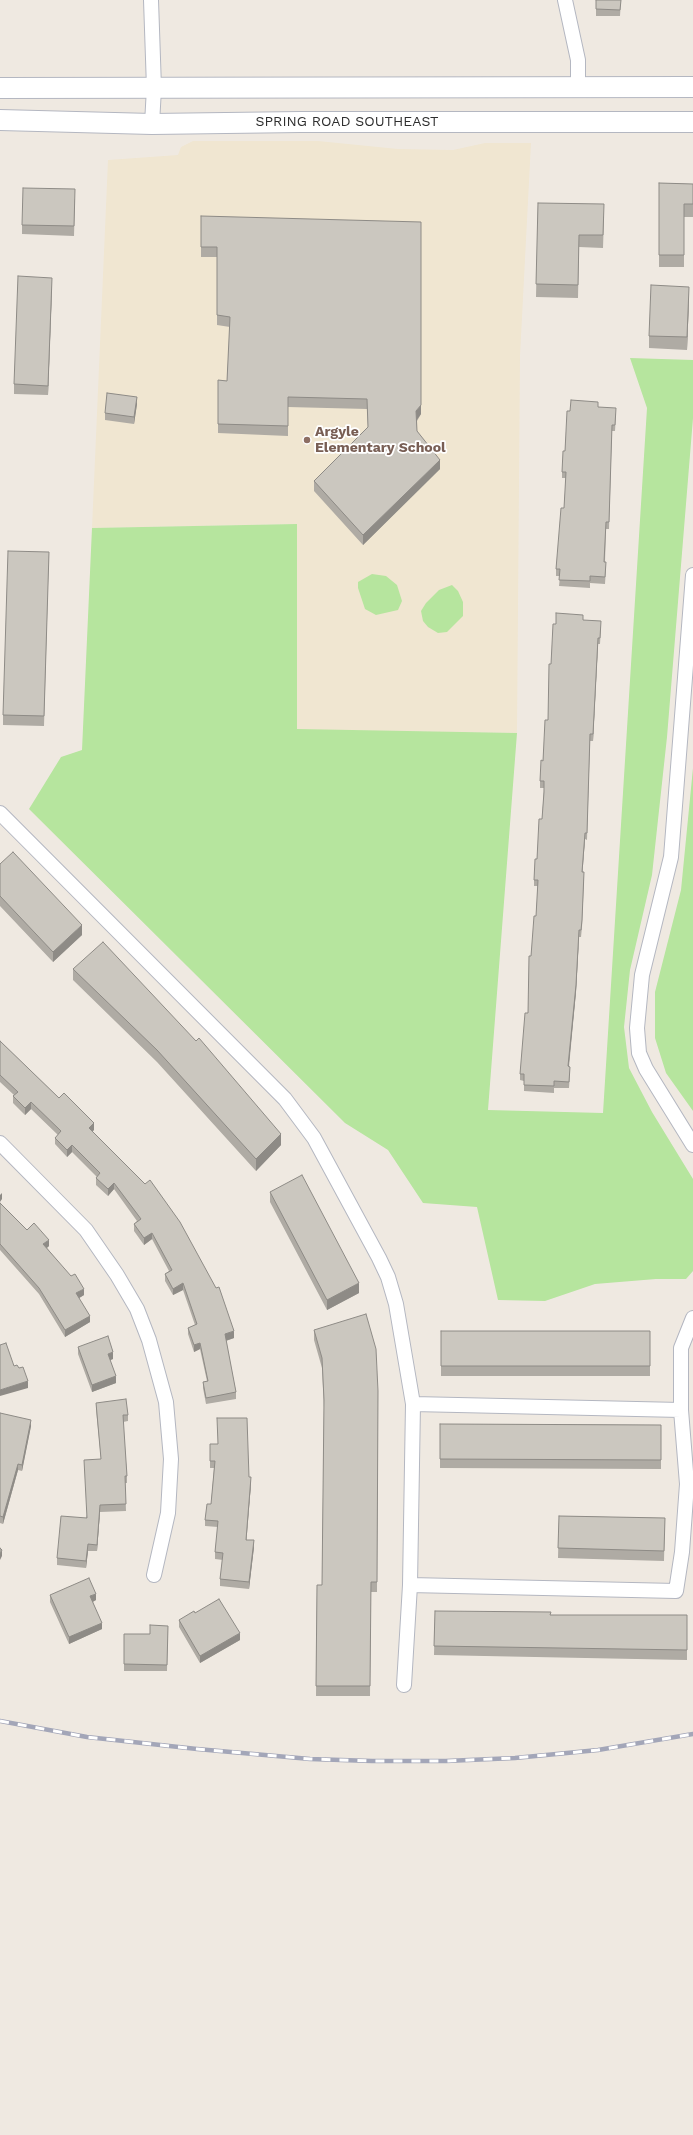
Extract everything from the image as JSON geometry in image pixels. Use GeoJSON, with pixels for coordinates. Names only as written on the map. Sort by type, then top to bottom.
{"type":"FeatureCollection","features":[{"type":"Feature","properties":{"kind":"main road"},"geometry":{"type":"LineString","coordinates":[[0,88],[693,87]]}},
{"type":"Feature","properties":{"kind":"main road","name":"SPRING ROAD SOUTHEAST"},"geometry":{"type":"LineString","coordinates":[[0,120],[152,124],[300,122],[693,122]]}},
{"type":"Feature","properties":{"kind":"street"},"geometry":{"type":"LineString","coordinates":[[150,0],[154,88],[152,124]]}},
{"type":"Feature","properties":{"kind":"street"},"geometry":{"type":"LineString","coordinates":[[566,0],[578,60],[578,86]]}},
{"type":"Feature","properties":{"kind":"street"},"geometry":{"type":"LineString","coordinates":[[693,575],[671,858],[642,975],[638,1028],[640,1053],[646,1069],[693,1145]]}},
{"type":"Feature","properties":{"kind":"street"},"geometry":{"type":"LineString","coordinates":[[0,813],[23,838],[285,1099],[301,1118],[314,1138],[388,1277],[403,1337],[413,1404],[410,1585],[404,1686]]}},
{"type":"Feature","properties":{"kind":"street"},"geometry":{"type":"LineString","coordinates":[[0,1143],[86,1230],[118,1275],[137,1309],[149,1340],[166,1402],[172,1459],[168,1513],[154,1575]]}},
{"type":"Feature","properties":{"kind":"street"},"geometry":{"type":"LineString","coordinates":[[410,1585],[676,1591],[682,1552],[687,1484],[681,1410],[681,1348],[693,1318]]}},
{"type":"Feature","properties":{"kind":"street"},"geometry":{"type":"LineString","coordinates":[[413,1404],[681,1410]]}},
{"type":"Feature","properties":{"kind":"shaded area","name":"Argyle Elementary School"},"geometry":{"type":"Polygon","coordinates":[[[193,141],[318,141],[398,149],[453,150],[485,143],[531,143],[520,356],[517,733],[297,730],[297,524],[92,528],[108,160],[178,155],[181,147],[193,141]]]}},
{"type":"Feature","properties":{"kind":"green space"},"geometry":{"type":"Polygon","coordinates":[[[630,358],[693,360],[693,418],[667,737],[652,875],[630,970],[624,1027],[629,1068],[652,1112],[693,1179],[693,1271],[686,1279],[656,1279],[595,1284],[545,1301],[498,1300],[477,1207],[423,1203],[388,1150],[345,1123],[29,809],[61,757],[82,750],[92,528],[297,524],[297,729],[517,733],[488,1110],[603,1113],[647,408],[630,358]]]}},
{"type":"Feature","properties":{"kind":"green space"},"geometry":{"type":"Polygon","coordinates":[[[372,574],[386,576],[397,585],[402,601],[398,610],[376,615],[365,609],[358,588],[358,582],[372,574]]]}},
{"type":"Feature","properties":{"kind":"green space"},"geometry":{"type":"Polygon","coordinates":[[[452,585],[458,591],[463,602],[463,616],[447,632],[438,633],[428,627],[423,621],[421,611],[426,603],[439,590],[452,585]]]}},
{"type":"Feature","properties":{"kind":"green space"},"geometry":{"type":"Polygon","coordinates":[[[693,768],[693,1111],[666,1073],[655,1038],[655,992],[681,890],[693,768]]]}},
{"type":"Feature","properties":{"kind":"building"},"geometry":{"type":"Polygon","coordinates":[[[596,0],[621,0],[620,10],[596,9],[596,0]]]}},
{"type":"Feature","properties":{"kind":"building"},"geometry":{"type":"Polygon","coordinates":[[[659,183],[693,184],[693,204],[684,204],[684,255],[659,255],[659,183]]]}},
{"type":"Feature","properties":{"kind":"building"},"geometry":{"type":"Polygon","coordinates":[[[23,188],[75,189],[74,226],[22,225],[23,188]]]}},
{"type":"Feature","properties":{"kind":"building"},"geometry":{"type":"Polygon","coordinates":[[[538,203],[604,204],[603,235],[579,235],[578,285],[536,284],[538,203]]]}},
{"type":"Feature","properties":{"kind":"building"},"geometry":{"type":"Polygon","coordinates":[[[201,216],[421,222],[421,405],[416,411],[417,431],[440,460],[363,535],[314,481],[368,427],[367,399],[288,397],[288,426],[218,424],[218,380],[227,381],[230,317],[217,315],[217,247],[201,247],[201,216]]]}},
{"type":"Feature","properties":{"kind":"building"},"geometry":{"type":"Polygon","coordinates":[[[18,276],[52,278],[48,386],[14,384],[18,276]]]}},
{"type":"Feature","properties":{"kind":"building"},"geometry":{"type":"Polygon","coordinates":[[[651,285],[689,287],[687,337],[649,336],[651,285]]]}},
{"type":"Feature","properties":{"kind":"building"},"geometry":{"type":"Polygon","coordinates":[[[107,393],[137,397],[134,417],[105,413],[107,393]]]}},
{"type":"Feature","properties":{"kind":"building"},"geometry":{"type":"Polygon","coordinates":[[[571,400],[598,402],[598,407],[616,408],[615,425],[612,425],[609,522],[606,522],[604,562],[606,562],[605,577],[590,576],[590,581],[559,580],[560,569],[556,569],[561,508],[564,508],[566,472],[562,472],[563,451],[565,451],[567,411],[570,411],[571,400]]]}},
{"type":"Feature","properties":{"kind":"building"},"geometry":{"type":"Polygon","coordinates":[[[8,551],[49,552],[44,716],[3,715],[8,551]]]}},
{"type":"Feature","properties":{"kind":"building"},"geometry":{"type":"Polygon","coordinates":[[[556,613],[583,615],[583,620],[601,621],[600,638],[598,638],[593,734],[590,734],[587,833],[585,833],[582,872],[584,872],[582,920],[581,930],[579,930],[576,985],[568,1066],[570,1067],[569,1082],[554,1081],[554,1086],[524,1085],[524,1074],[520,1074],[525,1013],[528,1013],[529,956],[531,956],[534,916],[536,916],[538,880],[534,880],[535,859],[537,859],[539,819],[542,819],[544,792],[544,781],[540,781],[541,760],[543,761],[545,720],[548,720],[549,664],[551,664],[553,624],[556,624],[556,613]]]}},
{"type":"Feature","properties":{"kind":"building"},"geometry":{"type":"Polygon","coordinates":[[[13,852],[82,925],[53,952],[0,896],[0,864],[13,852]]]}},
{"type":"Feature","properties":{"kind":"building"},"geometry":{"type":"Polygon","coordinates":[[[103,942],[196,1041],[199,1038],[281,1134],[256,1159],[157,1050],[73,969],[103,942]]]}},
{"type":"Feature","properties":{"kind":"building"},"geometry":{"type":"Polygon","coordinates":[[[0,1041],[59,1098],[64,1093],[94,1123],[89,1128],[145,1184],[150,1180],[180,1222],[216,1288],[219,1287],[234,1331],[225,1334],[236,1392],[206,1398],[203,1382],[208,1381],[200,1343],[194,1345],[188,1328],[197,1324],[183,1283],[173,1289],[165,1274],[172,1270],[152,1233],[144,1238],[134,1224],[141,1219],[114,1183],[108,1189],[96,1178],[100,1173],[72,1145],[67,1150],[55,1138],[61,1131],[31,1102],[25,1108],[13,1096],[18,1092],[0,1075],[0,1041]]]}},
{"type":"Feature","properties":{"kind":"building"},"geometry":{"type":"Polygon","coordinates":[[[302,1175],[359,1283],[327,1300],[270,1192],[302,1175]]]}},
{"type":"Feature","properties":{"kind":"building"},"geometry":{"type":"Polygon","coordinates":[[[0,1203],[27,1230],[34,1223],[49,1240],[43,1244],[71,1276],[75,1274],[84,1289],[76,1293],[90,1316],[65,1330],[39,1288],[0,1244],[0,1203]]]}},
{"type":"Feature","properties":{"kind":"building"},"geometry":{"type":"Polygon","coordinates":[[[366,1314],[376,1349],[378,1391],[377,1582],[371,1582],[370,1686],[316,1686],[317,1585],[322,1585],[324,1400],[322,1358],[314,1330],[366,1314]]]}},
{"type":"Feature","properties":{"kind":"building"},"geometry":{"type":"Polygon","coordinates":[[[441,1331],[650,1331],[650,1366],[441,1366],[441,1331]]]}},
{"type":"Feature","properties":{"kind":"building"},"geometry":{"type":"Polygon","coordinates":[[[108,1336],[113,1352],[108,1354],[116,1376],[92,1385],[78,1347],[108,1336]]]}},
{"type":"Feature","properties":{"kind":"building"},"geometry":{"type":"Polygon","coordinates":[[[6,1343],[14,1366],[17,1365],[19,1368],[23,1367],[28,1381],[0,1390],[0,1345],[6,1343]]]}},
{"type":"Feature","properties":{"kind":"building"},"geometry":{"type":"Polygon","coordinates":[[[126,1399],[128,1415],[123,1415],[127,1476],[125,1476],[126,1504],[100,1505],[97,1545],[88,1544],[86,1561],[57,1558],[61,1516],[87,1518],[84,1460],[101,1459],[96,1403],[126,1399]]]}},
{"type":"Feature","properties":{"kind":"building"},"geometry":{"type":"Polygon","coordinates":[[[0,1413],[31,1420],[22,1465],[18,1464],[3,1517],[0,1516],[0,1413]]]}},
{"type":"Feature","properties":{"kind":"building"},"geometry":{"type":"Polygon","coordinates":[[[217,1418],[247,1418],[249,1477],[251,1477],[246,1540],[254,1540],[249,1582],[220,1579],[223,1553],[215,1552],[218,1521],[205,1520],[207,1504],[211,1504],[215,1461],[210,1461],[210,1444],[218,1444],[217,1418]]]}},
{"type":"Feature","properties":{"kind":"building"},"geometry":{"type":"Polygon","coordinates":[[[440,1424],[661,1425],[661,1460],[440,1459],[440,1424]]]}},
{"type":"Feature","properties":{"kind":"building"},"geometry":{"type":"Polygon","coordinates":[[[559,1516],[665,1518],[664,1551],[558,1548],[559,1516]]]}},
{"type":"Feature","properties":{"kind":"building"},"geometry":{"type":"Polygon","coordinates":[[[89,1578],[96,1594],[90,1596],[102,1623],[69,1637],[50,1595],[89,1578]]]}},
{"type":"Feature","properties":{"kind":"building"},"geometry":{"type":"Polygon","coordinates":[[[219,1599],[240,1633],[200,1656],[179,1620],[194,1611],[195,1613],[219,1599]]]}},
{"type":"Feature","properties":{"kind":"building"},"geometry":{"type":"Polygon","coordinates":[[[435,1611],[551,1612],[550,1615],[687,1615],[687,1650],[434,1646],[435,1611]]]}},
{"type":"Feature","properties":{"kind":"building"},"geometry":{"type":"Polygon","coordinates":[[[150,1625],[168,1626],[167,1665],[124,1664],[124,1634],[150,1634],[150,1625]]]}},
{"type":"Feature","properties":{"kind":"railway"},"geometry":{"type":"LineString","coordinates":[[0,1721],[87,1737],[197,1749],[310,1759],[372,1761],[446,1761],[515,1758],[598,1750],[693,1734]]}},
{"type":"Feature","properties":{"kind":"place","name":"Argyle Elementary School"},"geometry":{"type":"Point","coordinates":[307,440]}}]}
